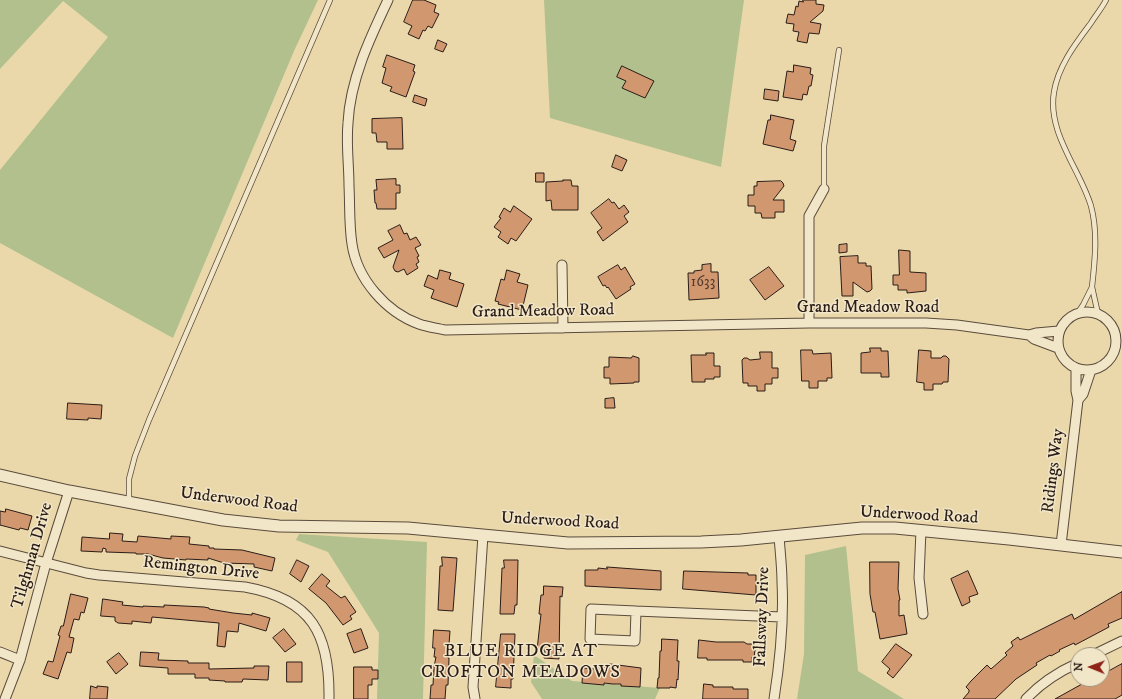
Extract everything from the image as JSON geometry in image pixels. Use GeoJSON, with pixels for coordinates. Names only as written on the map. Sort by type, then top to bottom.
{"type":"FeatureCollection","features":[{"type":"Feature","properties":{"kind":"street","name":"Grand Meadow Road"},"geometry":{"type":"LineString","coordinates":[[388,0],[374,29],[359,67],[351,96],[348,123],[352,245],[360,271],[374,292],[394,311],[419,324],[445,330],[809,323],[926,323],[957,325],[1029,335],[1059,331]]}},
{"type":"Feature","properties":{"kind":"street"},"geometry":{"type":"LineString","coordinates":[[809,323],[809,216],[824,189]]}},
{"type":"Feature","properties":{"kind":"street"},"geometry":{"type":"LineString","coordinates":[[562,265],[562,328]]}},
{"type":"Feature","properties":{"kind":"street"},"geometry":{"type":"LineString","coordinates":[[1085,312],[1098,314],[1106,320],[1118,336],[1116,340],[1118,349],[1104,365],[1091,370],[1083,371],[1069,365],[1063,359],[1058,348],[1059,331],[1070,317],[1085,312]]}},
{"type":"Feature","properties":{"kind":"street","name":"Grand Meadow Road"},"geometry":{"type":"LineString","coordinates":[[1029,335],[1034,339],[1058,348]]}},
{"type":"Feature","properties":{"kind":"street","name":"Ridings Way"},"geometry":{"type":"LineString","coordinates":[[1061,545],[1078,400],[1076,391],[1076,368]]}},
{"type":"Feature","properties":{"kind":"street","name":"Ridings Way"},"geometry":{"type":"LineString","coordinates":[[1078,400],[1083,394],[1091,370]]}},
{"type":"Feature","properties":{"kind":"street","name":"Underwood Road"},"geometry":{"type":"LineString","coordinates":[[0,476],[69,491],[223,520],[279,526],[401,528],[576,543],[701,542],[862,528],[895,528],[1122,552]]}},
{"type":"Feature","properties":{"kind":"street","name":"Tilghman Drive"},"geometry":{"type":"LineString","coordinates":[[5,699],[20,660],[46,563],[69,491]]}},
{"type":"Feature","properties":{"kind":"street"},"geometry":{"type":"LineString","coordinates":[[921,530],[920,578],[923,614]]}},
{"type":"Feature","properties":{"kind":"street"},"geometry":{"type":"LineString","coordinates":[[475,699],[473,695],[473,687],[483,535]]}},
{"type":"Feature","properties":{"kind":"street","name":"Fallsway Drive"},"geometry":{"type":"LineString","coordinates":[[774,699],[782,617],[782,582],[779,536]]}},
{"type":"Feature","properties":{"kind":"street","name":"Remington Drive"},"geometry":{"type":"LineString","coordinates":[[0,551],[86,574],[245,587],[262,590],[277,595],[306,615],[315,625],[322,640],[327,658],[329,699]]}},
{"type":"Feature","properties":{"kind":"street"},"geometry":{"type":"LineString","coordinates":[[636,611],[634,641],[590,639],[591,609],[782,617]]}},
{"type":"Feature","properties":{"kind":"street"},"geometry":{"type":"LineString","coordinates":[[1110,647],[1122,641]]}},
{"type":"Feature","properties":{"kind":"street"},"geometry":{"type":"LineString","coordinates":[[0,652],[20,660]]}},
{"type":"Feature","properties":{"kind":"street"},"geometry":{"type":"LineString","coordinates":[[1026,699],[1046,681],[1070,668]]}},
{"type":"Feature","properties":{"kind":"lane"},"geometry":{"type":"LineString","coordinates":[[129,502],[129,480],[135,456],[149,420],[330,0]]}},
{"type":"Feature","properties":{"kind":"lane"},"geometry":{"type":"LineString","coordinates":[[1098,314],[1092,287],[1095,253],[1095,222],[1088,199],[1066,149],[1055,119],[1054,92],[1057,79],[1065,61],[1106,0]]}},
{"type":"Feature","properties":{"kind":"lane"},"geometry":{"type":"LineString","coordinates":[[824,189],[824,146],[839,50]]}},
{"type":"Feature","properties":{"kind":"lane"},"geometry":{"type":"LineString","coordinates":[[1077,314],[1092,287]]}},
{"type":"Feature","properties":{"kind":"green space"},"geometry":{"type":"Polygon","coordinates":[[[0,0],[318,0],[294,51],[173,338],[0,243],[0,170],[108,37],[63,1],[0,69],[0,0]]]}},
{"type":"Feature","properties":{"kind":"green space"},"geometry":{"type":"Polygon","coordinates":[[[544,0],[744,0],[721,167],[550,118],[544,0]]]}},
{"type":"Feature","properties":{"kind":"green space"},"geometry":{"type":"Polygon","coordinates":[[[299,534],[427,542],[423,699],[377,699],[379,633],[328,552],[296,540],[299,534]]]}},
{"type":"Feature","properties":{"kind":"green space"},"geometry":{"type":"Polygon","coordinates":[[[846,546],[858,671],[904,699],[797,699],[804,654],[805,555],[846,546]]]}},
{"type":"Feature","properties":{"kind":"green space"},"geometry":{"type":"Polygon","coordinates":[[[534,655],[572,681],[660,688],[655,699],[542,699],[531,682],[534,655]]]}},
{"type":"Feature","properties":{"kind":"building"},"geometry":{"type":"Polygon","coordinates":[[[413,0],[424,0],[436,5],[434,12],[439,14],[432,28],[428,26],[425,31],[423,30],[419,39],[408,34],[412,26],[404,22],[413,0]]]}},
{"type":"Feature","properties":{"kind":"building"},"geometry":{"type":"Polygon","coordinates":[[[803,0],[816,0],[816,4],[824,5],[823,11],[810,22],[821,24],[819,34],[809,33],[807,43],[797,41],[799,32],[793,31],[794,24],[786,23],[788,14],[794,15],[799,1],[803,2],[803,0]]]}},
{"type":"Feature","properties":{"kind":"building"},"geometry":{"type":"Polygon","coordinates":[[[438,40],[447,44],[443,52],[435,49],[438,40]]]}},
{"type":"Feature","properties":{"kind":"building"},"geometry":{"type":"Polygon","coordinates":[[[387,55],[415,65],[413,71],[415,72],[406,97],[390,91],[392,87],[382,83],[386,68],[383,67],[387,55]]]}},
{"type":"Feature","properties":{"kind":"building"},"geometry":{"type":"Polygon","coordinates":[[[794,65],[811,68],[810,74],[813,75],[811,86],[809,86],[807,95],[803,94],[802,100],[783,97],[787,71],[793,72],[794,65]]]}},
{"type":"Feature","properties":{"kind":"building"},"geometry":{"type":"Polygon","coordinates":[[[622,66],[654,81],[645,98],[622,88],[626,81],[617,77],[622,66]]]}},
{"type":"Feature","properties":{"kind":"building"},"geometry":{"type":"Polygon","coordinates":[[[765,89],[779,91],[778,101],[764,99],[765,89]]]}},
{"type":"Feature","properties":{"kind":"building"},"geometry":{"type":"Polygon","coordinates":[[[415,95],[427,99],[425,106],[413,102],[415,95]]]}},
{"type":"Feature","properties":{"kind":"building"},"geometry":{"type":"Polygon","coordinates":[[[771,115],[794,120],[790,139],[796,141],[793,151],[763,144],[768,120],[770,120],[771,115]]]}},
{"type":"Feature","properties":{"kind":"building"},"geometry":{"type":"Polygon","coordinates":[[[402,118],[403,149],[387,149],[387,142],[377,142],[376,133],[372,133],[372,119],[402,118]]]}},
{"type":"Feature","properties":{"kind":"building"},"geometry":{"type":"Polygon","coordinates":[[[616,155],[627,160],[622,171],[612,167],[616,155]]]}},
{"type":"Feature","properties":{"kind":"building"},"geometry":{"type":"Polygon","coordinates":[[[536,173],[544,173],[544,182],[536,182],[536,173]]]}},
{"type":"Feature","properties":{"kind":"building"},"geometry":{"type":"Polygon","coordinates":[[[396,179],[396,185],[400,185],[400,193],[396,193],[396,209],[377,209],[374,190],[377,190],[376,180],[396,179]]]}},
{"type":"Feature","properties":{"kind":"building"},"geometry":{"type":"Polygon","coordinates":[[[571,180],[572,186],[578,186],[578,210],[552,210],[551,200],[546,201],[546,182],[571,180]]]}},
{"type":"Feature","properties":{"kind":"building"},"geometry":{"type":"Polygon","coordinates":[[[781,181],[784,186],[773,200],[784,200],[784,212],[775,212],[775,218],[762,218],[761,213],[755,213],[755,206],[748,206],[748,195],[754,195],[754,186],[757,186],[757,182],[781,181]]]}},
{"type":"Feature","properties":{"kind":"building"},"geometry":{"type":"Polygon","coordinates":[[[609,199],[612,203],[614,202],[619,209],[624,205],[629,212],[624,216],[628,222],[603,241],[597,232],[602,228],[591,213],[609,199]]]}},
{"type":"Feature","properties":{"kind":"building"},"geometry":{"type":"Polygon","coordinates":[[[514,206],[532,219],[516,241],[511,238],[508,244],[498,237],[501,232],[494,227],[501,218],[499,217],[504,208],[510,212],[514,206]]]}},
{"type":"Feature","properties":{"kind":"building"},"geometry":{"type":"Polygon","coordinates":[[[400,225],[404,234],[407,233],[410,240],[416,237],[421,245],[415,248],[419,256],[417,257],[419,262],[416,264],[418,268],[407,275],[404,269],[398,272],[395,271],[393,267],[399,250],[384,258],[378,248],[393,240],[388,231],[400,225]]]}},
{"type":"Feature","properties":{"kind":"building"},"geometry":{"type":"Polygon","coordinates":[[[847,244],[847,252],[839,253],[839,245],[847,244]]]}},
{"type":"Feature","properties":{"kind":"building"},"geometry":{"type":"Polygon","coordinates":[[[899,250],[910,251],[910,272],[926,273],[926,291],[907,293],[907,290],[898,290],[898,285],[893,285],[893,275],[899,275],[899,250]]]}},
{"type":"Feature","properties":{"kind":"building"},"geometry":{"type":"Polygon","coordinates":[[[858,256],[858,263],[866,263],[866,266],[871,266],[872,289],[867,292],[853,282],[853,296],[842,296],[840,257],[858,256]]]}},
{"type":"Feature","properties":{"kind":"building"},"geometry":{"type":"Polygon","coordinates":[[[711,264],[711,272],[718,272],[719,298],[689,300],[688,273],[694,273],[694,271],[702,270],[702,265],[711,264]]]}},
{"type":"Feature","properties":{"kind":"building"},"geometry":{"type":"Polygon","coordinates":[[[618,265],[621,270],[625,267],[635,284],[630,287],[631,289],[616,299],[608,287],[607,288],[605,285],[603,286],[598,277],[618,265]]]}},
{"type":"Feature","properties":{"kind":"building"},"geometry":{"type":"Polygon","coordinates":[[[769,267],[784,286],[765,300],[750,280],[769,267]]]}},
{"type":"Feature","properties":{"kind":"building"},"geometry":{"type":"Polygon","coordinates":[[[440,270],[451,273],[449,279],[464,284],[457,307],[431,298],[434,290],[424,286],[428,275],[437,279],[440,270]]]}},
{"type":"Feature","properties":{"kind":"building"},"geometry":{"type":"Polygon","coordinates":[[[507,270],[520,274],[517,282],[528,285],[522,310],[498,304],[499,302],[495,301],[501,279],[504,280],[507,270]]]}},
{"type":"Feature","properties":{"kind":"building"},"geometry":{"type":"Polygon","coordinates":[[[870,348],[881,348],[881,351],[888,351],[889,377],[881,377],[881,373],[861,373],[861,353],[870,352],[870,348]]]}},
{"type":"Feature","properties":{"kind":"building"},"geometry":{"type":"Polygon","coordinates":[[[801,350],[812,350],[813,354],[831,353],[832,378],[827,378],[827,381],[818,381],[818,388],[809,388],[809,381],[802,381],[801,350]]]}},
{"type":"Feature","properties":{"kind":"building"},"geometry":{"type":"Polygon","coordinates":[[[919,350],[931,351],[931,358],[941,358],[946,356],[949,359],[948,382],[933,384],[933,390],[924,390],[924,383],[917,382],[919,350]]]}},
{"type":"Feature","properties":{"kind":"building"},"geometry":{"type":"Polygon","coordinates":[[[760,352],[772,352],[772,368],[778,368],[778,378],[772,378],[772,384],[765,384],[765,391],[757,391],[757,386],[748,386],[748,383],[743,383],[742,360],[744,358],[750,360],[760,359],[760,352]]]}},
{"type":"Feature","properties":{"kind":"building"},"geometry":{"type":"Polygon","coordinates":[[[706,353],[714,353],[714,366],[720,366],[720,377],[705,379],[705,382],[692,382],[691,355],[706,355],[706,353]]]}},
{"type":"Feature","properties":{"kind":"building"},"geometry":{"type":"Polygon","coordinates":[[[633,356],[639,358],[639,382],[610,384],[610,378],[604,378],[604,367],[609,367],[609,357],[631,358],[633,356]]]}},
{"type":"Feature","properties":{"kind":"building"},"geometry":{"type":"Polygon","coordinates":[[[614,398],[615,408],[605,408],[605,399],[614,398]]]}},
{"type":"Feature","properties":{"kind":"building"},"geometry":{"type":"Polygon","coordinates":[[[68,403],[102,405],[101,419],[67,419],[68,403]]]}},
{"type":"Feature","properties":{"kind":"building"},"geometry":{"type":"Polygon","coordinates":[[[6,509],[32,516],[28,530],[20,528],[19,530],[0,525],[0,511],[5,512],[6,509]]]}},
{"type":"Feature","properties":{"kind":"building"},"geometry":{"type":"Polygon","coordinates":[[[110,533],[123,534],[122,541],[137,542],[138,536],[171,539],[171,536],[190,537],[189,544],[209,546],[209,548],[214,549],[242,550],[275,558],[272,571],[254,567],[254,564],[224,563],[208,558],[208,560],[186,560],[163,558],[148,554],[106,552],[106,549],[103,548],[102,552],[81,551],[82,537],[109,539],[110,533]]]}},
{"type":"Feature","properties":{"kind":"building"},"geometry":{"type":"Polygon","coordinates":[[[442,557],[457,558],[453,611],[438,610],[440,566],[442,566],[442,557]]]}},
{"type":"Feature","properties":{"kind":"building"},"geometry":{"type":"Polygon","coordinates":[[[297,560],[309,566],[301,582],[290,574],[297,560]]]}},
{"type":"Feature","properties":{"kind":"building"},"geometry":{"type":"Polygon","coordinates":[[[504,560],[518,560],[517,605],[515,605],[514,614],[500,614],[502,568],[504,568],[504,560]]]}},
{"type":"Feature","properties":{"kind":"building"},"geometry":{"type":"Polygon","coordinates":[[[870,562],[899,562],[899,616],[904,615],[907,634],[880,639],[870,594],[870,562]]]}},
{"type":"Feature","properties":{"kind":"building"},"geometry":{"type":"Polygon","coordinates":[[[607,567],[661,571],[661,590],[585,586],[585,570],[598,570],[598,568],[607,569],[607,567]]]}},
{"type":"Feature","properties":{"kind":"building"},"geometry":{"type":"Polygon","coordinates":[[[684,571],[748,573],[748,575],[756,575],[756,595],[683,589],[684,571]]]}},
{"type":"Feature","properties":{"kind":"building"},"geometry":{"type":"Polygon","coordinates":[[[968,571],[978,594],[969,597],[970,602],[962,606],[951,579],[968,571]]]}},
{"type":"Feature","properties":{"kind":"building"},"geometry":{"type":"Polygon","coordinates":[[[322,574],[330,581],[326,586],[341,598],[345,596],[356,612],[350,616],[352,619],[343,625],[326,603],[309,589],[322,574]]]}},
{"type":"Feature","properties":{"kind":"building"},"geometry":{"type":"Polygon","coordinates":[[[544,586],[563,587],[562,597],[560,596],[559,659],[544,658],[545,650],[537,650],[541,614],[539,614],[540,604],[544,586]]]}},
{"type":"Feature","properties":{"kind":"building"},"geometry":{"type":"Polygon","coordinates":[[[1122,592],[1122,618],[1108,624],[1109,627],[1075,645],[1074,643],[1059,650],[1060,651],[1036,663],[1037,665],[1016,679],[995,699],[963,699],[969,692],[966,687],[971,681],[987,665],[991,669],[1007,655],[1005,653],[1013,646],[1011,642],[1018,637],[1020,640],[1072,614],[1074,619],[1122,592]]]}},
{"type":"Feature","properties":{"kind":"building"},"geometry":{"type":"Polygon","coordinates":[[[71,594],[88,598],[84,613],[81,612],[79,620],[74,619],[69,637],[74,638],[71,653],[67,652],[58,679],[43,674],[48,661],[53,662],[60,636],[58,635],[61,626],[63,626],[71,594]]]}},
{"type":"Feature","properties":{"kind":"building"},"geometry":{"type":"Polygon","coordinates":[[[103,599],[123,602],[122,605],[143,607],[164,607],[164,605],[204,607],[233,613],[252,615],[252,613],[270,618],[266,631],[239,623],[238,632],[227,631],[225,647],[217,646],[219,623],[152,617],[151,623],[132,621],[132,624],[118,623],[115,621],[115,617],[101,616],[103,599]]]}},
{"type":"Feature","properties":{"kind":"building"},"geometry":{"type":"Polygon","coordinates":[[[284,629],[296,644],[285,652],[273,638],[284,629]]]}},
{"type":"Feature","properties":{"kind":"building"},"geometry":{"type":"Polygon","coordinates":[[[361,629],[368,648],[354,653],[347,634],[361,629]]]}},
{"type":"Feature","properties":{"kind":"building"},"geometry":{"type":"Polygon","coordinates":[[[434,630],[450,631],[448,685],[446,685],[445,699],[430,699],[436,657],[434,657],[435,648],[433,648],[434,630]]]}},
{"type":"Feature","properties":{"kind":"building"},"geometry":{"type":"Polygon","coordinates":[[[501,634],[515,634],[513,679],[511,679],[511,688],[496,687],[501,634]]]}},
{"type":"Feature","properties":{"kind":"building"},"geometry":{"type":"Polygon","coordinates":[[[662,639],[678,640],[677,661],[679,661],[676,688],[657,688],[662,639]]]}},
{"type":"Feature","properties":{"kind":"building"},"geometry":{"type":"Polygon","coordinates":[[[699,640],[716,642],[744,642],[747,644],[753,644],[753,650],[755,650],[754,657],[752,657],[752,662],[743,662],[743,660],[707,660],[707,658],[698,658],[699,640]]]}},
{"type":"Feature","properties":{"kind":"building"},"geometry":{"type":"Polygon","coordinates":[[[896,644],[912,655],[893,678],[887,673],[890,669],[882,662],[896,644]]]}},
{"type":"Feature","properties":{"kind":"building"},"geometry":{"type":"Polygon","coordinates":[[[141,652],[159,653],[158,660],[188,661],[188,663],[209,663],[209,669],[254,668],[254,666],[269,666],[268,680],[243,679],[242,682],[225,682],[209,680],[209,678],[195,678],[195,674],[168,674],[168,668],[140,666],[141,652]]]}},
{"type":"Feature","properties":{"kind":"building"},"geometry":{"type":"Polygon","coordinates":[[[119,653],[128,664],[116,674],[107,662],[119,653]]]}},
{"type":"Feature","properties":{"kind":"building"},"geometry":{"type":"Polygon","coordinates":[[[287,662],[302,662],[302,682],[287,682],[287,662]]]}},
{"type":"Feature","properties":{"kind":"building"},"geometry":{"type":"Polygon","coordinates":[[[610,664],[641,668],[640,687],[621,686],[621,684],[604,683],[604,685],[582,683],[583,668],[595,669],[596,667],[605,667],[605,665],[610,666],[610,664]]]}},
{"type":"Feature","properties":{"kind":"building"},"geometry":{"type":"Polygon","coordinates":[[[1122,664],[1122,695],[1115,699],[1055,699],[1077,687],[1110,687],[1110,671],[1122,664]]]}},
{"type":"Feature","properties":{"kind":"building"},"geometry":{"type":"Polygon","coordinates":[[[354,667],[372,667],[372,670],[378,670],[378,679],[372,679],[372,685],[368,685],[368,699],[354,699],[354,667]]]}},
{"type":"Feature","properties":{"kind":"building"},"geometry":{"type":"Polygon","coordinates":[[[704,684],[713,685],[713,687],[748,689],[748,699],[703,699],[704,684]]]}},
{"type":"Feature","properties":{"kind":"building"},"geometry":{"type":"Polygon","coordinates":[[[91,686],[97,688],[97,686],[108,687],[107,699],[90,699],[91,686]]]}},
{"type":"Feature","properties":{"kind":"district","name":"BLUE RIDGE AT CROFTON MEADOWS"},"geometry":{"type":"Point","coordinates":[521,662]}}]}
